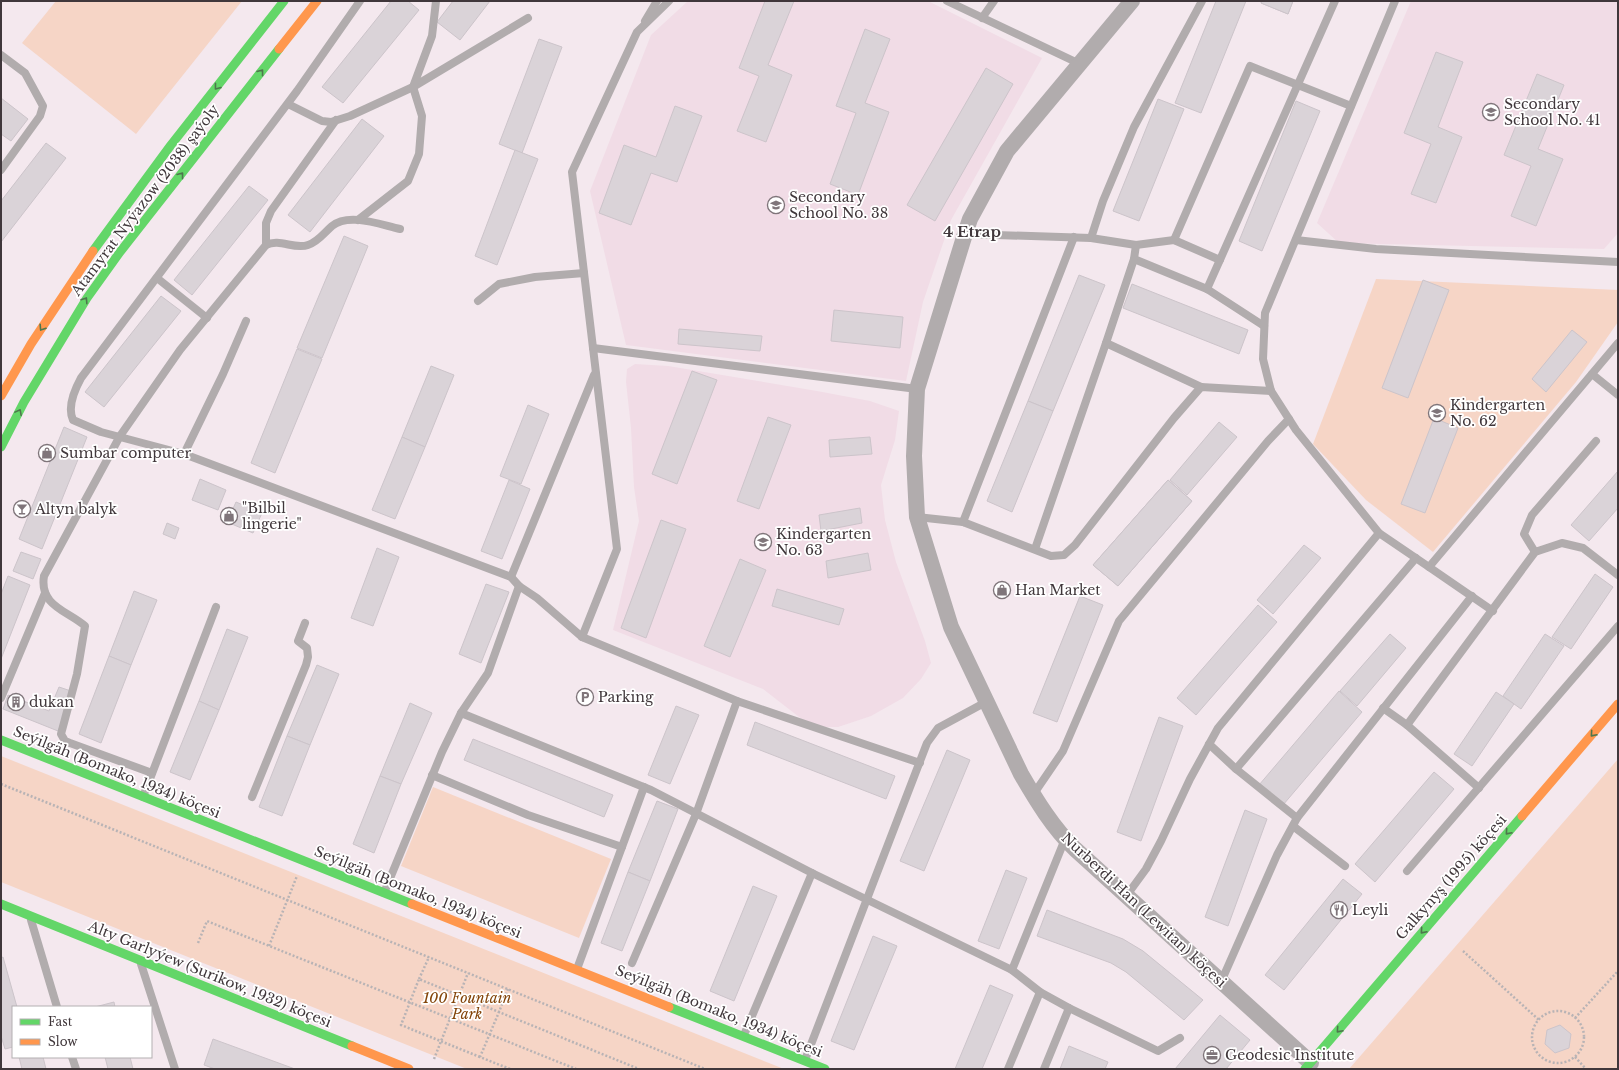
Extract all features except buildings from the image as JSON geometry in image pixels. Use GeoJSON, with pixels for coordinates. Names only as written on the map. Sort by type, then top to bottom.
{"type":"FeatureCollection","features":[{"type":"Feature","properties":{"kind":"main road","name":"Atamyrat Nyýazow (2038) şaýoly"},"geometry":{"type":"LineString","coordinates":[[1,396],[65,292],[107,232],[284,1]]}},
{"type":"Feature","properties":{"kind":"main road","name":"Atamyrat Nyýazow (2038) şaýoly"},"geometry":{"type":"LineString","coordinates":[[1,447],[24,402],[87,298],[120,252],[316,1]]}},
{"type":"Feature","properties":{"kind":"main road","name":"Galkynyş (1995) köçesi"},"geometry":{"type":"LineString","coordinates":[[1308,1066],[1618,704]]}},
{"type":"Feature","properties":{"kind":"main road","name":"Seýilgäh (Bomako, 1934) köçesi"},"geometry":{"type":"LineString","coordinates":[[1,740],[383,893],[744,1035],[825,1069]]}},
{"type":"Feature","properties":{"kind":"main road","name":"Alty Garlyýew (Surikow, 1932) köçesi"},"geometry":{"type":"LineString","coordinates":[[1,904],[409,1069]]}},
{"type":"Feature","properties":{"kind":"street","name":"Nurberdi Han (Lewitan) köçesi"},"geometry":{"type":"LineString","coordinates":[[1132,1],[1008,152],[970,219],[918,389],[914,456],[917,517],[951,627],[1020,774],[1065,839],[1221,982],[1308,1066]]}},
{"type":"Feature","properties":{"kind":"lane"},"geometry":{"type":"LineString","coordinates":[[360,1],[288,104],[81,378],[72,398],[71,416],[73,420],[101,432],[184,454],[511,577],[519,586],[537,598],[582,637],[737,701],[920,763]]}},
{"type":"Feature","properties":{"kind":"lane"},"geometry":{"type":"LineString","coordinates":[[358,220],[408,181],[420,154],[422,116],[413,87],[432,36],[436,1]]}},
{"type":"Feature","properties":{"kind":"lane"},"geometry":{"type":"LineString","coordinates":[[582,637],[617,549],[572,172],[637,32],[657,1]]}},
{"type":"Feature","properties":{"kind":"lane"},"geometry":{"type":"LineString","coordinates":[[637,32],[669,1]]}},
{"type":"Feature","properties":{"kind":"lane"},"geometry":{"type":"LineString","coordinates":[[949,1],[1080,64]]}},
{"type":"Feature","properties":{"kind":"lane"},"geometry":{"type":"LineString","coordinates":[[982,18],[994,1]]}},
{"type":"Feature","properties":{"kind":"lane"},"geometry":{"type":"LineString","coordinates":[[1091,238],[1103,201],[1134,127],[1202,1]]}},
{"type":"Feature","properties":{"kind":"lane"},"geometry":{"type":"LineString","coordinates":[[1207,289],[1335,1]]}},
{"type":"Feature","properties":{"kind":"lane"},"geometry":{"type":"LineString","coordinates":[[1395,1],[1265,312],[1263,359],[1271,391],[1289,419],[1379,533],[1493,611]]}},
{"type":"Feature","properties":{"kind":"lane"},"geometry":{"type":"LineString","coordinates":[[288,104],[322,121],[331,122],[389,99],[413,87],[528,18]]}},
{"type":"Feature","properties":{"kind":"lane"},"geometry":{"type":"LineString","coordinates":[[1,55],[25,72],[43,106],[40,116],[1,170]]}},
{"type":"Feature","properties":{"kind":"lane"},"geometry":{"type":"LineString","coordinates":[[1174,240],[1250,66],[1351,106]]}},
{"type":"Feature","properties":{"kind":"lane"},"geometry":{"type":"LineString","coordinates":[[266,245],[266,223],[271,211],[336,120]]}},
{"type":"Feature","properties":{"kind":"lane"},"geometry":{"type":"LineString","coordinates":[[152,773],[70,744],[62,737],[61,734],[77,674],[86,626],[64,614],[45,593],[42,586],[44,576],[120,436],[180,350],[266,245],[277,242],[295,246],[308,245],[321,237],[333,225],[342,221],[358,220],[400,229]]}},
{"type":"Feature","properties":{"kind":"lane"},"geometry":{"type":"LineString","coordinates":[[965,234],[1091,238],[1136,245],[1174,240],[1220,260]]}},
{"type":"Feature","properties":{"kind":"lane"},"geometry":{"type":"LineString","coordinates":[[963,522],[1074,237]]}},
{"type":"Feature","properties":{"kind":"lane"},"geometry":{"type":"LineString","coordinates":[[1296,240],[1376,249],[1618,262]]}},
{"type":"Feature","properties":{"kind":"lane"},"geometry":{"type":"LineString","coordinates":[[1034,549],[1106,343],[1134,259],[1136,245]]}},
{"type":"Feature","properties":{"kind":"lane"},"geometry":{"type":"LineString","coordinates":[[1134,259],[1207,289],[1264,326]]}},
{"type":"Feature","properties":{"kind":"lane"},"geometry":{"type":"LineString","coordinates":[[478,301],[499,284],[535,277],[584,273]]}},
{"type":"Feature","properties":{"kind":"lane"},"geometry":{"type":"LineString","coordinates":[[157,278],[207,318]]}},
{"type":"Feature","properties":{"kind":"lane"},"geometry":{"type":"LineString","coordinates":[[184,454],[223,374],[246,321]]}},
{"type":"Feature","properties":{"kind":"lane"},"geometry":{"type":"LineString","coordinates":[[1106,343],[1201,387],[1271,391]]}},
{"type":"Feature","properties":{"kind":"lane"},"geometry":{"type":"LineString","coordinates":[[1429,567],[1618,343]]}},
{"type":"Feature","properties":{"kind":"lane"},"geometry":{"type":"LineString","coordinates":[[593,348],[918,389]]}},
{"type":"Feature","properties":{"kind":"lane"},"geometry":{"type":"LineString","coordinates":[[511,577],[595,374]]}},
{"type":"Feature","properties":{"kind":"lane"},"geometry":{"type":"LineString","coordinates":[[1592,374],[1618,396]]}},
{"type":"Feature","properties":{"kind":"lane"},"geometry":{"type":"LineString","coordinates":[[917,517],[963,522],[1051,556],[1064,555],[1075,545],[1201,387]]}},
{"type":"Feature","properties":{"kind":"lane"},"geometry":{"type":"LineString","coordinates":[[1033,794],[1063,751],[1119,622],[1268,441],[1289,419]]}},
{"type":"Feature","properties":{"kind":"lane"},"geometry":{"type":"LineString","coordinates":[[1535,552],[1524,534],[1532,515],[1596,441]]}},
{"type":"Feature","properties":{"kind":"lane"},"geometry":{"type":"LineString","coordinates":[[1127,896],[1146,869],[1209,744],[1232,710],[1379,533]]}},
{"type":"Feature","properties":{"kind":"lane"},"geometry":{"type":"LineString","coordinates":[[1407,725],[1493,611],[1535,552],[1562,542],[1583,548],[1618,575]]}},
{"type":"Feature","properties":{"kind":"lane"},"geometry":{"type":"LineString","coordinates":[[1236,769],[1416,558]]}},
{"type":"Feature","properties":{"kind":"lane"},"geometry":{"type":"LineString","coordinates":[[383,893],[432,775],[461,713],[488,673],[519,586]]}},
{"type":"Feature","properties":{"kind":"lane"},"geometry":{"type":"LineString","coordinates":[[1,698],[45,593]]}},
{"type":"Feature","properties":{"kind":"lane"},"geometry":{"type":"LineString","coordinates":[[1221,982],[1277,855],[1295,822],[1472,596]]}},
{"type":"Feature","properties":{"kind":"lane"},"geometry":{"type":"LineString","coordinates":[[143,797],[216,607]]}},
{"type":"Feature","properties":{"kind":"lane"},"geometry":{"type":"LineString","coordinates":[[252,797],[306,665],[308,657],[307,648],[298,641],[305,623]]}},
{"type":"Feature","properties":{"kind":"lane"},"geometry":{"type":"LineString","coordinates":[[1407,870],[1618,626]]}},
{"type":"Feature","properties":{"kind":"lane"},"geometry":{"type":"LineString","coordinates":[[632,963],[696,814],[737,701]]}},
{"type":"Feature","properties":{"kind":"lane"},"geometry":{"type":"LineString","coordinates":[[805,1061],[927,743],[938,728],[986,702]]}},
{"type":"Feature","properties":{"kind":"lane"},"geometry":{"type":"LineString","coordinates":[[1384,708],[1407,725],[1479,788]]}},
{"type":"Feature","properties":{"kind":"lane"},"geometry":{"type":"LineString","coordinates":[[461,713],[644,787],[812,873],[1012,970],[1040,992],[1069,1008],[1158,1051],[1180,1038]]}},
{"type":"Feature","properties":{"kind":"lane"},"geometry":{"type":"LineString","coordinates":[[1209,744],[1345,866]]}},
{"type":"Feature","properties":{"kind":"lane"},"geometry":{"type":"LineString","coordinates":[[432,775],[528,815],[622,847]]}},
{"type":"Feature","properties":{"kind":"lane"},"geometry":{"type":"LineString","coordinates":[[577,970],[644,787]]}},
{"type":"Feature","properties":{"kind":"lane"},"geometry":{"type":"LineString","coordinates":[[1012,970],[1065,839]]}},
{"type":"Feature","properties":{"kind":"lane"},"geometry":{"type":"LineString","coordinates":[[744,1035],[812,873]]}},
{"type":"Feature","properties":{"kind":"lane"},"geometry":{"type":"LineString","coordinates":[[30,915],[57,1006]]}},
{"type":"Feature","properties":{"kind":"lane"},"geometry":{"type":"LineString","coordinates":[[140,961],[175,1069]]}},
{"type":"Feature","properties":{"kind":"lane"},"geometry":{"type":"LineString","coordinates":[[1008,1069],[1040,992]]}},
{"type":"Feature","properties":{"kind":"lane"},"geometry":{"type":"LineString","coordinates":[[1044,1069],[1069,1008]]}},
{"type":"Feature","properties":{"kind":"lane"},"geometry":{"type":"LineString","coordinates":[[72,1058],[76,1069]]}},
{"type":"Feature","properties":{"kind":"path"},"geometry":{"type":"LineString","coordinates":[[1,784],[705,1069]]}},
{"type":"Feature","properties":{"kind":"path"},"geometry":{"type":"LineString","coordinates":[[268,946],[298,872]]}},
{"type":"Feature","properties":{"kind":"path"},"geometry":{"type":"LineString","coordinates":[[198,943],[207,921],[576,1069]]}},
{"type":"Feature","properties":{"kind":"path"},"geometry":{"type":"LineString","coordinates":[[1463,951],[1539,1020]]}},
{"type":"Feature","properties":{"kind":"path"},"geometry":{"type":"LineString","coordinates":[[429,957],[401,1025],[510,1069]]}},
{"type":"Feature","properties":{"kind":"path"},"geometry":{"type":"LineString","coordinates":[[1576,1018],[1618,971]]}},
{"type":"Feature","properties":{"kind":"path"},"geometry":{"type":"LineString","coordinates":[[434,1059],[468,973]]}},
{"type":"Feature","properties":{"kind":"path"},"geometry":{"type":"LineString","coordinates":[[419,979],[639,1069]]}},
{"type":"Feature","properties":{"kind":"path"},"geometry":{"type":"LineString","coordinates":[[480,1057],[508,989]]}},
{"type":"Feature","properties":{"kind":"path"},"geometry":{"type":"LineString","coordinates":[[1554,1012],[1569,1014],[1576,1018],[1580,1023],[1584,1037],[1580,1051],[1575,1057],[1569,1061],[1555,1063],[1541,1057],[1534,1045],[1533,1037],[1534,1030],[1539,1020],[1554,1012]]}},
{"type":"Feature","properties":{"kind":"path"},"geometry":{"type":"LineString","coordinates":[[1575,1057],[1586,1069]]}},
{"type":"Feature","properties":{"kind":"shaded area","name":"Secondary School No. 38"},"geometry":{"type":"Polygon","coordinates":[[[688,1],[928,1],[1042,58],[951,220],[923,302],[906,381],[626,345],[590,191],[651,35],[688,1]]]}},
{"type":"Feature","properties":{"kind":"shaded area","name":"Secondary School No. 41"},"geometry":{"type":"Polygon","coordinates":[[[1411,1],[1618,1],[1618,233],[1604,249],[1339,243],[1317,223],[1411,1]]]}},
{"type":"Feature","properties":{"kind":"shaded area","name":"Kindergarten No. 63"},"geometry":{"type":"Polygon","coordinates":[[[635,364],[668,366],[817,391],[870,401],[899,411],[895,440],[881,485],[885,520],[896,562],[925,641],[931,663],[921,679],[903,698],[871,716],[838,727],[812,727],[763,689],[613,630],[639,521],[634,487],[631,428],[626,382],[627,369],[635,364]]]}},
{"type":"Feature","properties":{"kind":"green space"},"geometry":{"type":"Polygon","coordinates":[[[56,1],[242,1],[136,134],[22,43],[56,1]]]}},
{"type":"Feature","properties":{"kind":"green space","name":"Kindergarten No. 62"},"geometry":{"type":"Polygon","coordinates":[[[1376,279],[1618,290],[1618,322],[1576,382],[1433,552],[1366,500],[1313,444],[1376,279]]]}},
{"type":"Feature","properties":{"kind":"green space","name":"100 Fountain Park"},"geometry":{"type":"Polygon","coordinates":[[[1,756],[784,1069],[467,1069],[1,882],[1,756]]]}},
{"type":"Feature","properties":{"kind":"green space"},"geometry":{"type":"Polygon","coordinates":[[[1618,759],[1618,1069],[1349,1069],[1580,803],[1618,759]]]}},
{"type":"Feature","properties":{"kind":"green space"},"geometry":{"type":"Polygon","coordinates":[[[433,787],[611,859],[579,938],[401,866],[433,787]]]}},
{"type":"Feature","properties":{"kind":"traffic: fast"},"geometry":{"type":"LineString","coordinates":[[93,251],[171,145],[284,1]]}},
{"type":"Feature","properties":{"kind":"traffic: fast"},"geometry":{"type":"LineString","coordinates":[[1,447],[24,402],[87,298],[120,252],[279,49]]}},
{"type":"Feature","properties":{"kind":"traffic: fast"},"geometry":{"type":"LineString","coordinates":[[1,740],[412,904]]}},
{"type":"Feature","properties":{"kind":"traffic: fast"},"geometry":{"type":"LineString","coordinates":[[1305,1069],[1522,816]]}},
{"type":"Feature","properties":{"kind":"traffic: fast"},"geometry":{"type":"LineString","coordinates":[[1,904],[352,1046]]}},
{"type":"Feature","properties":{"kind":"traffic: fast"},"geometry":{"type":"LineString","coordinates":[[669,1007],[825,1069]]}},
{"type":"Feature","properties":{"kind":"traffic: slow"},"geometry":{"type":"LineString","coordinates":[[279,49],[317,1]]}},
{"type":"Feature","properties":{"kind":"traffic: slow"},"geometry":{"type":"LineString","coordinates":[[1,396],[31,344],[93,251]]}},
{"type":"Feature","properties":{"kind":"traffic: slow"},"geometry":{"type":"LineString","coordinates":[[1522,816],[1618,704]]}},
{"type":"Feature","properties":{"kind":"traffic: slow"},"geometry":{"type":"LineString","coordinates":[[412,904],[669,1007]]}},
{"type":"Feature","properties":{"kind":"traffic: slow"},"geometry":{"type":"LineString","coordinates":[[352,1046],[409,1069]]}},
{"type":"Feature","properties":{"kind":"place","name":"Secondary School No. 41"},"geometry":{"type":"Point","coordinates":[1491,112]}},
{"type":"Feature","properties":{"kind":"place","name":"Secondary School No. 38"},"geometry":{"type":"Point","coordinates":[776,205]}},
{"type":"Feature","properties":{"kind":"place","name":"Kindergarten No. 62"},"geometry":{"type":"Point","coordinates":[1437,413]}},
{"type":"Feature","properties":{"kind":"place","name":"Sumbar computer"},"geometry":{"type":"Point","coordinates":[47,453]}},
{"type":"Feature","properties":{"kind":"place","name":"Altyn balyk"},"geometry":{"type":"Point","coordinates":[22,509]}},
{"type":"Feature","properties":{"kind":"place","name":"\"Bilbil lingerie\""},"geometry":{"type":"Point","coordinates":[229,516]}},
{"type":"Feature","properties":{"kind":"place","name":"Kindergarten No. 63"},"geometry":{"type":"Point","coordinates":[763,542]}},
{"type":"Feature","properties":{"kind":"place","name":"Han Market"},"geometry":{"type":"Point","coordinates":[1002,590]}},
{"type":"Feature","properties":{"kind":"place","name":"Parking"},"geometry":{"type":"Point","coordinates":[585,697]}},
{"type":"Feature","properties":{"kind":"place","name":"dukan"},"geometry":{"type":"Point","coordinates":[16,702]}},
{"type":"Feature","properties":{"kind":"place","name":"Leyli"},"geometry":{"type":"Point","coordinates":[1339,910]}},
{"type":"Feature","properties":{"kind":"place","name":"Geodesic Institute"},"geometry":{"type":"Point","coordinates":[1212,1055]}},
{"type":"Feature","properties":{"kind":"district","name":"4 Etrap"},"geometry":{"type":"Point","coordinates":[972,232]}}]}
